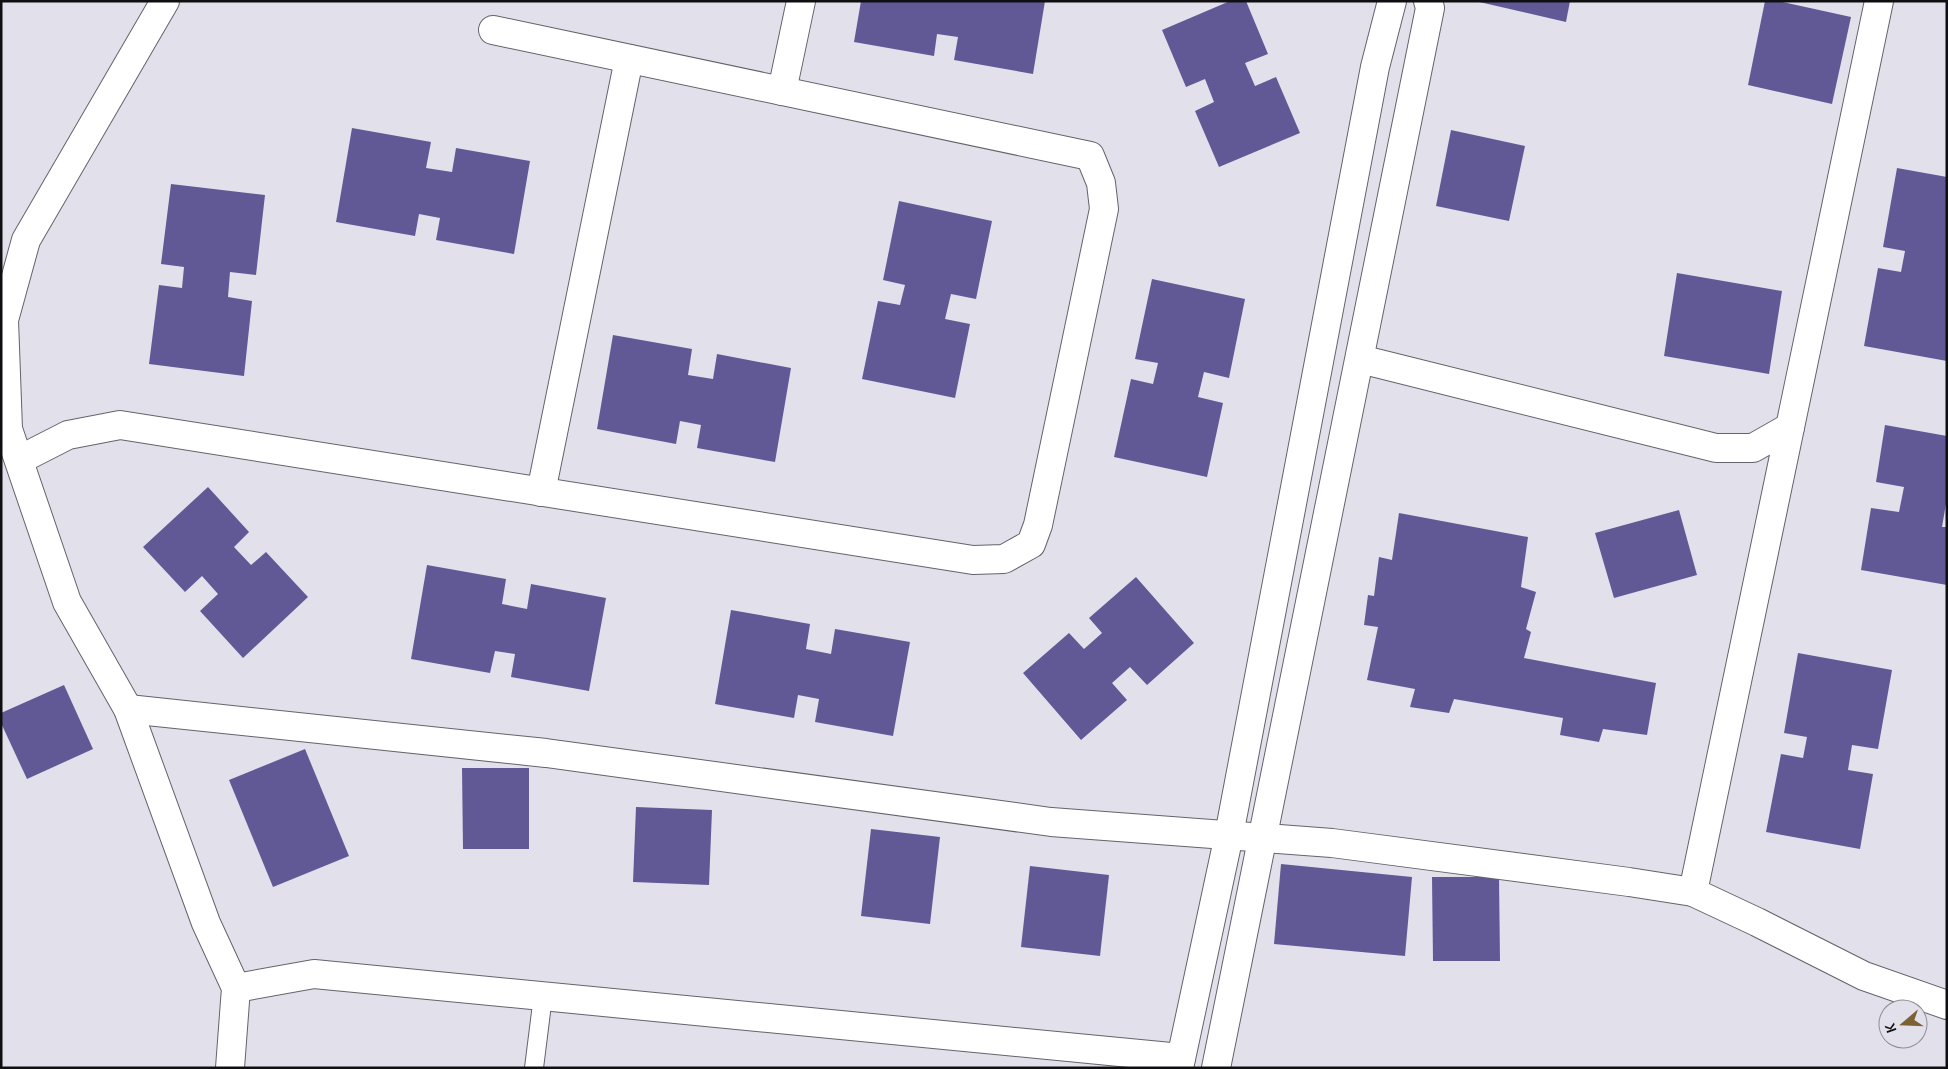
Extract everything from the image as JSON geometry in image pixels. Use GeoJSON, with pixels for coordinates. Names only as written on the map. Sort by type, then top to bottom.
{"type":"FeatureCollection","features":[{"type":"Feature","properties":{"kind":"street"},"geometry":{"type":"LineString","coordinates":[[166,1],[26,240],[4,320],[8,429],[67,602],[128,709],[206,923],[236,988],[230,1068]]}},
{"type":"Feature","properties":{"kind":"street"},"geometry":{"type":"LineString","coordinates":[[782,91],[801,1]]}},
{"type":"Feature","properties":{"kind":"street"},"geometry":{"type":"LineString","coordinates":[[236,988],[314,974],[1180,1063],[1229,835],[1375,68],[1392,1]]}},
{"type":"Feature","properties":{"kind":"street"},"geometry":{"type":"LineString","coordinates":[[1216,1068],[1430,8],[1428,1]]}},
{"type":"Feature","properties":{"kind":"street"},"geometry":{"type":"LineString","coordinates":[[1693,892],[1880,1]]}},
{"type":"Feature","properties":{"kind":"street"},"geometry":{"type":"LineString","coordinates":[[19,460],[68,435],[120,425],[974,560],[1004,559],[1031,544],[1038,525],[1104,209],[1101,183],[1090,156],[493,30]]}},
{"type":"Feature","properties":{"kind":"street"},"geometry":{"type":"LineString","coordinates":[[541,492],[629,59]]}},
{"type":"Feature","properties":{"kind":"street"},"geometry":{"type":"LineString","coordinates":[[1360,359],[1716,448],[1753,448],[1790,427]]}},
{"type":"Feature","properties":{"kind":"street"},"geometry":{"type":"LineString","coordinates":[[128,709],[546,753],[1052,822],[1332,844],[1693,892],[1864,976],[1947,1006]]}},
{"type":"Feature","properties":{"kind":"lane"},"geometry":{"type":"LineString","coordinates":[[534,1068],[542,996]]}},
{"type":"Feature","properties":{"kind":"building"},"geometry":{"type":"Polygon","coordinates":[[[861,1],[1045,1],[1033,74],[954,60],[958,37],[937,34],[934,56],[854,42],[861,1]]]}},
{"type":"Feature","properties":{"kind":"building"},"geometry":{"type":"Polygon","coordinates":[[[1230,1],[1246,1],[1268,54],[1245,63],[1255,86],[1276,77],[1300,133],[1219,167],[1195,111],[1214,102],[1205,79],[1186,87],[1162,30],[1230,1]]]}},
{"type":"Feature","properties":{"kind":"building"},"geometry":{"type":"Polygon","coordinates":[[[1475,1],[1570,1],[1566,22],[1475,1]]]}},
{"type":"Feature","properties":{"kind":"building"},"geometry":{"type":"Polygon","coordinates":[[[1765,1],[1778,1],[1851,17],[1832,104],[1748,85],[1765,1]]]}},
{"type":"Feature","properties":{"kind":"building"},"geometry":{"type":"Polygon","coordinates":[[[352,128],[431,142],[426,168],[452,172],[456,148],[530,161],[514,254],[436,240],[440,218],[419,214],[415,236],[336,222],[352,128]]]}},
{"type":"Feature","properties":{"kind":"building"},"geometry":{"type":"Polygon","coordinates":[[[1451,130],[1525,146],[1509,221],[1436,206],[1451,130]]]}},
{"type":"Feature","properties":{"kind":"building"},"geometry":{"type":"Polygon","coordinates":[[[1897,168],[1947,177],[1947,361],[1864,346],[1878,268],[1901,272],[1905,251],[1883,247],[1897,168]]]}},
{"type":"Feature","properties":{"kind":"building"},"geometry":{"type":"Polygon","coordinates":[[[171,184],[265,195],[256,275],[230,272],[228,297],[252,301],[244,376],[149,364],[159,285],[182,288],[184,267],[161,264],[171,184]]]}},
{"type":"Feature","properties":{"kind":"building"},"geometry":{"type":"Polygon","coordinates":[[[899,201],[992,221],[976,299],[951,294],[945,319],[970,324],[955,398],[862,379],[878,301],[900,305],[905,285],[883,280],[899,201]]]}},
{"type":"Feature","properties":{"kind":"building"},"geometry":{"type":"Polygon","coordinates":[[[1677,273],[1782,291],[1769,374],[1664,356],[1677,273]]]}},
{"type":"Feature","properties":{"kind":"building"},"geometry":{"type":"Polygon","coordinates":[[[1152,279],[1245,299],[1229,378],[1204,372],[1198,397],[1223,403],[1207,477],[1114,457],[1131,379],[1153,384],[1158,363],[1135,359],[1152,279]]]}},
{"type":"Feature","properties":{"kind":"building"},"geometry":{"type":"Polygon","coordinates":[[[613,335],[692,349],[688,375],[713,379],[717,354],[791,368],[775,462],[697,448],[701,425],[680,421],[676,444],[597,429],[613,335]]]}},
{"type":"Feature","properties":{"kind":"building"},"geometry":{"type":"Polygon","coordinates":[[[1885,425],[1947,436],[1947,498],[1942,527],[1947,527],[1947,585],[1861,570],[1871,508],[1899,512],[1904,487],[1876,482],[1885,425]]]}},
{"type":"Feature","properties":{"kind":"building"},"geometry":{"type":"Polygon","coordinates":[[[208,487],[249,532],[234,547],[251,565],[266,552],[308,597],[243,658],[200,611],[218,594],[202,576],[185,592],[143,547],[208,487]]]}},
{"type":"Feature","properties":{"kind":"building"},"geometry":{"type":"Polygon","coordinates":[[[1679,510],[1697,575],[1614,598],[1595,533],[1679,510]]]}},
{"type":"Feature","properties":{"kind":"building"},"geometry":{"type":"Polygon","coordinates":[[[1399,513],[1528,537],[1521,587],[1536,592],[1526,629],[1531,632],[1524,658],[1656,683],[1647,735],[1603,729],[1599,742],[1560,735],[1563,718],[1454,699],[1449,713],[1410,707],[1415,689],[1367,680],[1378,627],[1364,625],[1368,595],[1374,596],[1379,557],[1392,560],[1399,513]]]}},
{"type":"Feature","properties":{"kind":"building"},"geometry":{"type":"Polygon","coordinates":[[[427,565],[506,579],[502,604],[527,609],[531,584],[606,598],[589,691],[511,677],[515,654],[495,651],[490,673],[411,659],[427,565]]]}},
{"type":"Feature","properties":{"kind":"building"},"geometry":{"type":"Polygon","coordinates":[[[1136,577],[1194,643],[1147,685],[1130,667],[1112,683],[1127,700],[1081,740],[1023,673],[1069,633],[1084,649],[1102,633],[1089,618],[1136,577]]]}},
{"type":"Feature","properties":{"kind":"building"},"geometry":{"type":"Polygon","coordinates":[[[731,610],[810,624],[806,649],[831,654],[835,629],[910,642],[893,736],[815,722],[819,699],[798,695],[794,718],[715,704],[731,610]]]}},
{"type":"Feature","properties":{"kind":"building"},"geometry":{"type":"Polygon","coordinates":[[[1798,653],[1892,670],[1878,749],[1852,745],[1848,770],[1873,774],[1860,849],[1766,832],[1781,754],[1803,758],[1807,737],[1784,733],[1798,653]]]}},
{"type":"Feature","properties":{"kind":"building"},"geometry":{"type":"Polygon","coordinates":[[[64,685],[93,749],[27,779],[1,723],[1,713],[64,685]]]}},
{"type":"Feature","properties":{"kind":"building"},"geometry":{"type":"Polygon","coordinates":[[[305,749],[349,856],[273,887],[229,780],[305,749]]]}},
{"type":"Feature","properties":{"kind":"building"},"geometry":{"type":"Polygon","coordinates":[[[462,768],[529,768],[529,849],[463,849],[462,768]]]}},
{"type":"Feature","properties":{"kind":"building"},"geometry":{"type":"Polygon","coordinates":[[[636,807],[712,810],[709,885],[633,882],[636,807]]]}},
{"type":"Feature","properties":{"kind":"building"},"geometry":{"type":"Polygon","coordinates":[[[871,829],[940,837],[930,924],[861,916],[871,829]]]}},
{"type":"Feature","properties":{"kind":"building"},"geometry":{"type":"Polygon","coordinates":[[[1281,864],[1412,877],[1405,956],[1274,944],[1281,864]]]}},
{"type":"Feature","properties":{"kind":"building"},"geometry":{"type":"Polygon","coordinates":[[[1030,866],[1109,875],[1100,956],[1021,947],[1030,866]]]}},
{"type":"Feature","properties":{"kind":"building"},"geometry":{"type":"Polygon","coordinates":[[[1432,877],[1499,877],[1500,961],[1433,961],[1432,877]]]}}]}
